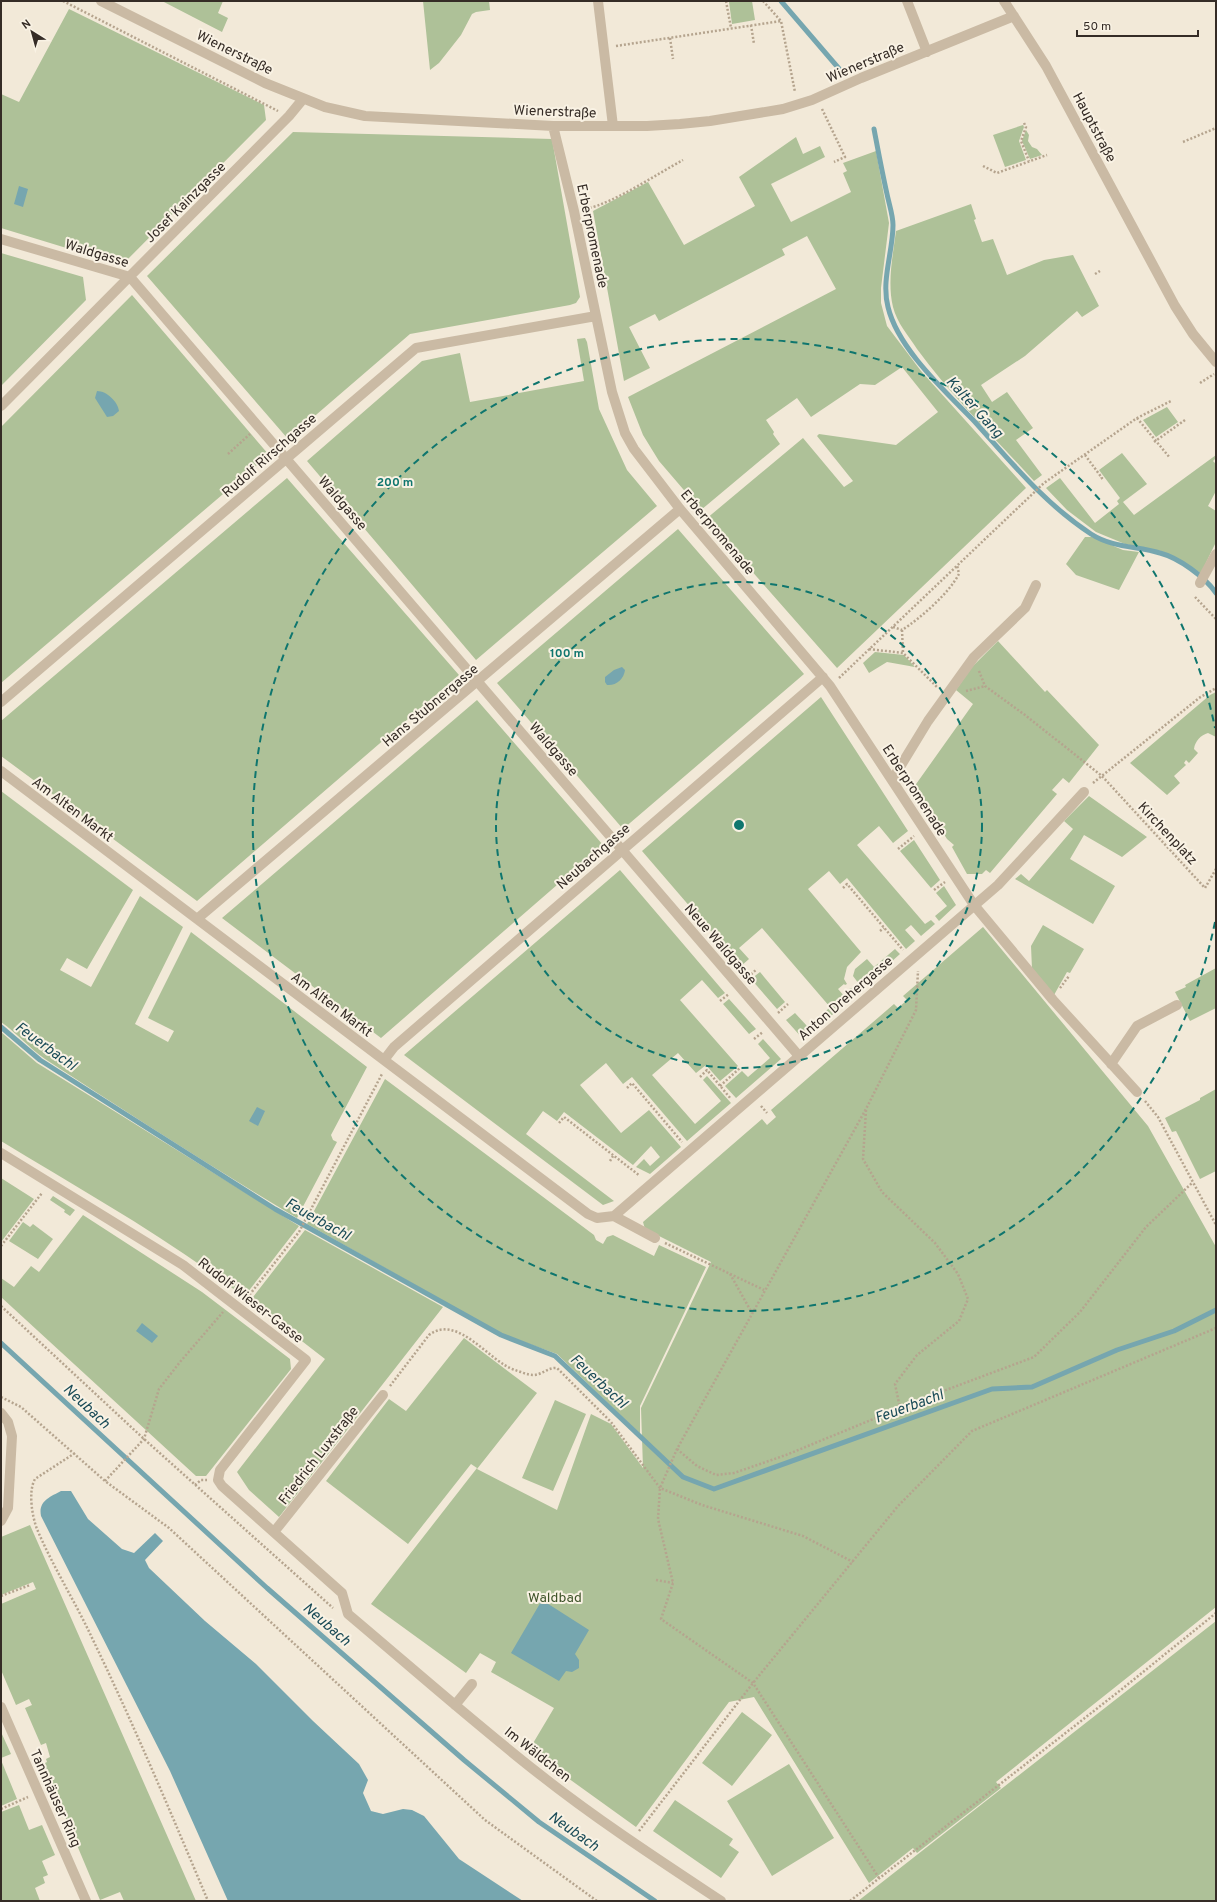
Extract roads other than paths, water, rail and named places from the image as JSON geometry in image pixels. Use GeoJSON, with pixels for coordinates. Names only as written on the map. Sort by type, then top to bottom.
{"type":"FeatureCollection","features":[{"type":"Feature","properties":{"kind":"street","name":"Wienerstraße"},"geometry":{"type":"LineString","coordinates":[[101,1],[265,83],[303,100],[325,107],[365,116],[553,126],[647,126],[710,121],[749,116],[798,105],[1014,16]]}},
{"type":"Feature","properties":{"kind":"street"},"geometry":{"type":"LineString","coordinates":[[598,1],[613,126]]}},
{"type":"Feature","properties":{"kind":"street"},"geometry":{"type":"LineString","coordinates":[[907,1],[926,52]]}},
{"type":"Feature","properties":{"kind":"street","name":"Hauptstraße"},"geometry":{"type":"LineString","coordinates":[[1004,1],[1046,66],[1156,270],[1193,334],[1216,362]]}},
{"type":"Feature","properties":{"kind":"street","name":"Josef Kainzgasse"},"geometry":{"type":"LineString","coordinates":[[1,406],[289,116],[303,100]]}},
{"type":"Feature","properties":{"kind":"street","name":"Erberpromenade"},"geometry":{"type":"LineString","coordinates":[[553,126],[574,211],[612,392],[625,433],[634,449],[680,509],[823,676],[974,905],[1053,1000],[1137,1092]]}},
{"type":"Feature","properties":{"kind":"street","name":"Waldgasse"},"geometry":{"type":"LineString","coordinates":[[1,240],[130,277],[622,849]]}},
{"type":"Feature","properties":{"kind":"street","name":"Rudolf Rirschgasse"},"geometry":{"type":"LineString","coordinates":[[1,702],[416,348],[596,316]]}},
{"type":"Feature","properties":{"kind":"street","name":"Hans Stubnergasse"},"geometry":{"type":"LineString","coordinates":[[197,920],[479,682],[680,509]]}},
{"type":"Feature","properties":{"kind":"street"},"geometry":{"type":"LineString","coordinates":[[1200,583],[1209,570],[1216,554]]}},
{"type":"Feature","properties":{"kind":"street"},"geometry":{"type":"LineString","coordinates":[[892,780],[946,696],[974,657],[1026,608],[1036,585]]}},
{"type":"Feature","properties":{"kind":"street","name":"Neubachgasse"},"geometry":{"type":"LineString","coordinates":[[386,1061],[394,1047],[823,676]]}},
{"type":"Feature","properties":{"kind":"street","name":"Am Alten Markt"},"geometry":{"type":"LineString","coordinates":[[1,771],[588,1214],[597,1218],[614,1216]]}},
{"type":"Feature","properties":{"kind":"street","name":"Anton Drehergasse"},"geometry":{"type":"LineString","coordinates":[[614,1216],[652,1185],[998,885],[1084,792]]}},
{"type":"Feature","properties":{"kind":"street","name":"Neue Waldgasse"},"geometry":{"type":"LineString","coordinates":[[622,849],[799,1056]]}},
{"type":"Feature","properties":{"kind":"street"},"geometry":{"type":"LineString","coordinates":[[1111,1064],[1136,1026],[1177,1005]]}},
{"type":"Feature","properties":{"kind":"street","name":"Rudolf Wieser-Gasse"},"geometry":{"type":"LineString","coordinates":[[1,1153],[183,1265],[306,1360],[220,1470],[218,1475],[218,1480],[222,1486],[274,1532]]}},
{"type":"Feature","properties":{"kind":"street"},"geometry":{"type":"LineString","coordinates":[[614,1216],[655,1238]]}},
{"type":"Feature","properties":{"kind":"street","name":"Friedrich Luxstraße"},"geometry":{"type":"LineString","coordinates":[[274,1532],[383,1396]]}},
{"type":"Feature","properties":{"kind":"street"},"geometry":{"type":"LineString","coordinates":[[1,1414],[8,1422],[12,1436],[8,1508],[1,1521]]}},
{"type":"Feature","properties":{"kind":"street","name":"Im Wäldchen"},"geometry":{"type":"LineString","coordinates":[[274,1532],[342,1593],[348,1614],[455,1706],[539,1774],[631,1841],[721,1901]]}},
{"type":"Feature","properties":{"kind":"street"},"geometry":{"type":"LineString","coordinates":[[455,1706],[472,1684]]}},
{"type":"Feature","properties":{"kind":"street","name":"Tannhäuser Ring"},"geometry":{"type":"LineString","coordinates":[[1,1707],[86,1901]]}},
{"type":"Feature","properties":{"kind":"water"},"geometry":{"type":"Polygon","coordinates":[[[19,186],[28,189],[23,207],[14,204],[19,186]]]}},
{"type":"Feature","properties":{"kind":"water"},"geometry":{"type":"Polygon","coordinates":[[[97,391],[101,391],[108,395],[117,404],[119,411],[113,416],[107,417],[95,398],[97,391]]]}},
{"type":"Feature","properties":{"kind":"water"},"geometry":{"type":"Polygon","coordinates":[[[622,667],[625,670],[621,679],[616,683],[607,685],[605,682],[605,677],[614,670],[622,667]]]}},
{"type":"Feature","properties":{"kind":"water"},"geometry":{"type":"Polygon","coordinates":[[[257,1107],[265,1111],[258,1126],[249,1121],[257,1107]]]}},
{"type":"Feature","properties":{"kind":"water"},"geometry":{"type":"Polygon","coordinates":[[[142,1323],[158,1336],[152,1343],[136,1331],[142,1323]]]}},
{"type":"Feature","properties":{"kind":"water"},"geometry":{"type":"Polygon","coordinates":[[[61,1491],[71,1491],[88,1519],[122,1549],[134,1553],[155,1533],[163,1541],[145,1560],[149,1568],[205,1621],[256,1664],[359,1764],[368,1780],[363,1793],[371,1811],[383,1814],[403,1809],[412,1810],[424,1816],[459,1859],[523,1901],[228,1901],[170,1771],[41,1516],[41,1507],[43,1503],[61,1491]]]}},
{"type":"Feature","properties":{"kind":"water"},"geometry":{"type":"Polygon","coordinates":[[[542,1600],[589,1630],[575,1654],[579,1660],[579,1668],[572,1672],[566,1671],[559,1681],[511,1653],[542,1600]]]}},
{"type":"Feature","properties":{"kind":"waterway","name":"Kalter Gang"},"geometry":{"type":"LineString","coordinates":[[781,1],[841,71]]}},
{"type":"Feature","properties":{"kind":"waterway","name":"Kalter Gang"},"geometry":{"type":"LineString","coordinates":[[874,129],[893,221],[886,297],[893,323],[912,354],[924,369],[975,422],[1029,482],[1074,522],[1099,539],[1167,555],[1191,569],[1216,593]]}},
{"type":"Feature","properties":{"kind":"waterway","name":"Feuerbachl"},"geometry":{"type":"LineString","coordinates":[[1,1027],[40,1060],[275,1209],[501,1335],[555,1356],[683,1477],[714,1489],[992,1389],[1032,1387],[1117,1350],[1174,1331],[1216,1310]]}},
{"type":"Feature","properties":{"kind":"waterway","name":"Neubach"},"geometry":{"type":"LineString","coordinates":[[1,1343],[267,1588],[464,1760],[539,1822],[655,1901]]}},
{"type":"Feature","properties":{"kind":"park label","name":"Waldbad"},"geometry":{"type":"Point","coordinates":[555,1597]}}]}
